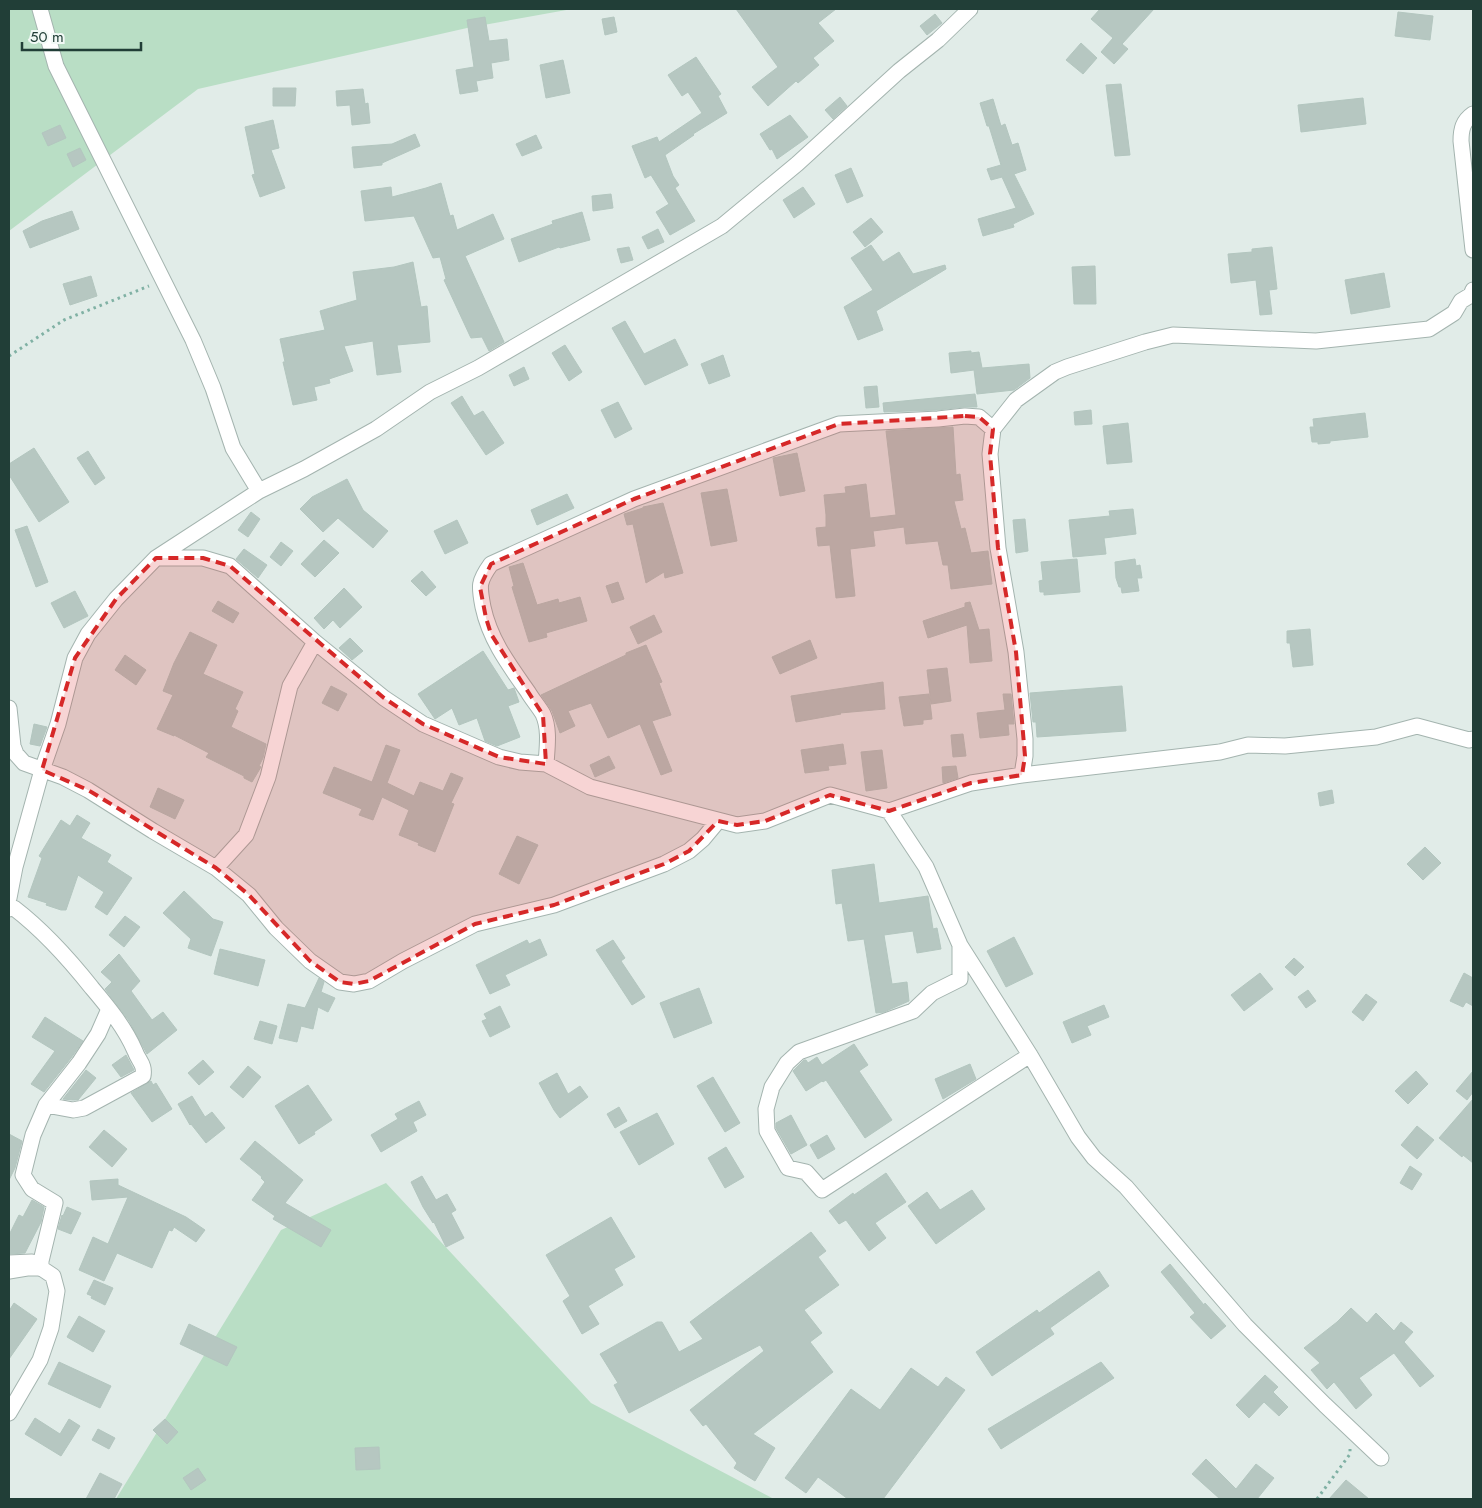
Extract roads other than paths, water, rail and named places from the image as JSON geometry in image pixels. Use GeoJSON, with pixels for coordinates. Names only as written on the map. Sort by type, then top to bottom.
{"type":"FeatureCollection","features":[{"type":"Feature","properties":{"kind":"street"},"geometry":{"type":"LineString","coordinates":[[40,9],[56,66],[193,340],[210,380],[233,448],[259,491]]}},
{"type":"Feature","properties":{"kind":"street"},"geometry":{"type":"LineString","coordinates":[[9,898],[12,866],[58,724],[74,658],[88,634],[116,599],[156,558],[259,491],[304,469],[376,429],[430,392],[478,368],[722,226],[797,164],[899,71],[938,40],[970,9]]}},
{"type":"Feature","properties":{"kind":"street"},"geometry":{"type":"LineString","coordinates":[[1473,114],[1467,118],[1461,129],[1461,141],[1473,250]]}},
{"type":"Feature","properties":{"kind":"street"},"geometry":{"type":"LineString","coordinates":[[1022,775],[1026,756],[1025,739],[1016,652],[998,548],[990,454],[993,429],[1016,400],[1055,372],[1067,367],[1145,342],[1174,335],[1316,340],[1429,329],[1454,313],[1461,301],[1471,295],[1473,290]]}},
{"type":"Feature","properties":{"kind":"street"},"geometry":{"type":"LineString","coordinates":[[546,764],[547,733],[543,715],[510,667],[491,634],[486,618],[480,587],[483,575],[491,564],[634,499],[839,424],[965,416],[979,417],[993,429]]}},
{"type":"Feature","properties":{"kind":"street"},"geometry":{"type":"LineString","coordinates":[[156,558],[203,558],[230,566],[315,642],[384,698],[423,724],[500,757],[520,762],[546,764],[590,787],[736,825],[765,821],[830,794],[888,811],[971,783],[1022,775],[1220,752],[1248,745],[1285,746],[1376,737],[1417,726],[1469,740],[1473,739]]}},
{"type":"Feature","properties":{"kind":"street"},"geometry":{"type":"LineString","coordinates":[[216,868],[246,834],[268,777],[290,686],[315,642]]}},
{"type":"Feature","properties":{"kind":"street"},"geometry":{"type":"LineString","coordinates":[[9,708],[13,746],[16,754],[24,763],[63,777],[88,790],[216,868],[249,895],[276,928],[310,961],[340,982],[354,984],[369,981],[403,961],[475,924],[554,905],[664,864],[689,851],[703,839],[718,821]]}},
{"type":"Feature","properties":{"kind":"street"},"geometry":{"type":"LineString","coordinates":[[888,811],[926,867],[960,945],[1030,1054],[1078,1137],[1094,1158],[1126,1187],[1245,1326],[1382,1458]]}},
{"type":"Feature","properties":{"kind":"street"},"geometry":{"type":"LineString","coordinates":[[9,908],[14,908],[30,920],[69,959],[109,1009],[133,1044],[144,1069],[143,1076],[84,1108],[73,1110],[46,1105]]}},
{"type":"Feature","properties":{"kind":"street"},"geometry":{"type":"LineString","coordinates":[[960,945],[960,979],[932,993],[912,1010],[799,1052],[787,1062],[772,1087],[766,1109],[767,1131],[788,1168],[806,1172],[822,1190],[1030,1054]]}},
{"type":"Feature","properties":{"kind":"street"},"geometry":{"type":"LineString","coordinates":[[41,1265],[54,1203],[32,1189],[24,1175],[33,1135],[46,1105],[98,1034],[109,1009]]}},
{"type":"Feature","properties":{"kind":"street"},"geometry":{"type":"LineString","coordinates":[[9,1263],[41,1265],[53,1276],[57,1291],[51,1328],[40,1360],[9,1413]]}},
{"type":"Feature","properties":{"kind":"street"},"geometry":{"type":"LineString","coordinates":[[9,1272],[41,1265]]}}]}
